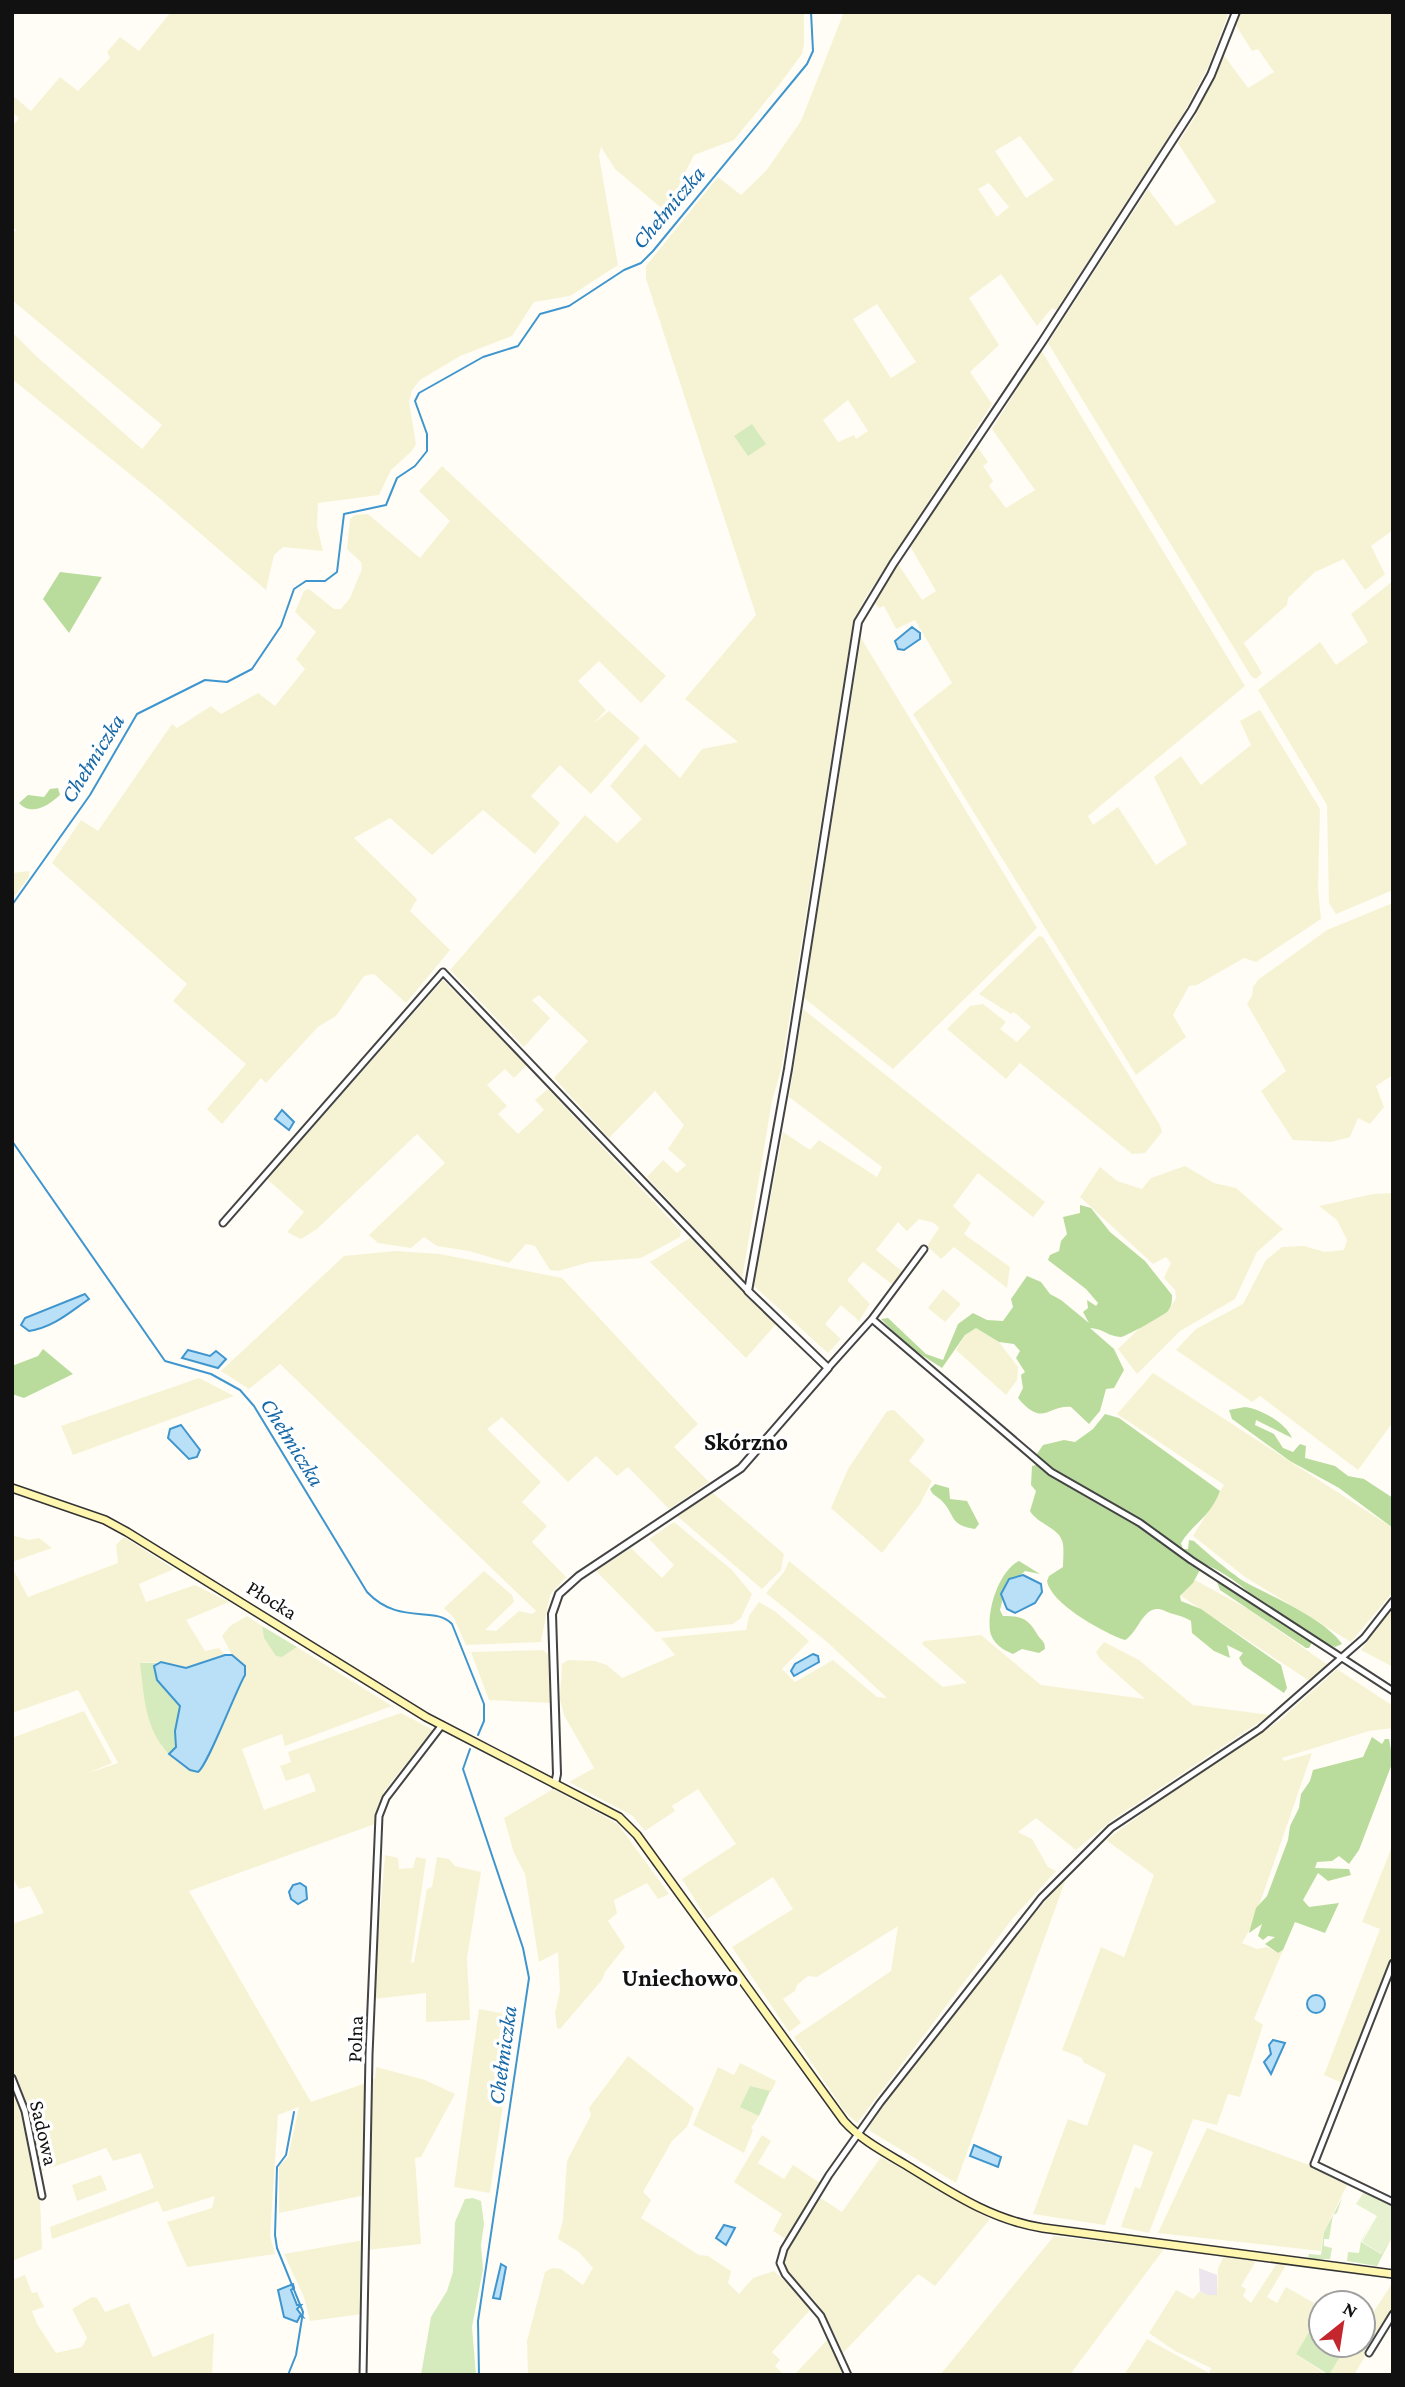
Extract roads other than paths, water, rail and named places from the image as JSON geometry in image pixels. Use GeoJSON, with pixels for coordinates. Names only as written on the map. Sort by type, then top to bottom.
{"type":"FeatureCollection","features":[{"type":"Feature","properties":{"kind":"main road","name":"Płocka"},"geometry":{"type":"LineString","coordinates":[[12,1488],[105,1520],[442,1725],[611,1811],[637,1835],[831,2106],[858,2135],[973,2206],[1018,2223],[1393,2274]]}},
{"type":"Feature","properties":{"kind":"street"},"geometry":{"type":"LineString","coordinates":[[748,1291],[788,1069],[858,622],[893,564],[1042,342],[1192,110],[1211,75],[1236,12]]}},
{"type":"Feature","properties":{"kind":"street"},"geometry":{"type":"LineString","coordinates":[[223,1223],[443,972],[748,1291],[828,1368]]}},
{"type":"Feature","properties":{"kind":"street"},"geometry":{"type":"LineString","coordinates":[[555,1784],[557,1747],[551,1620],[559,1594],[579,1576],[741,1468],[872,1319],[925,1249]]}},
{"type":"Feature","properties":{"kind":"street"},"geometry":{"type":"LineString","coordinates":[[872,1319],[1037,1461],[1140,1523],[1341,1659],[1393,1691]]}},
{"type":"Feature","properties":{"kind":"street"},"geometry":{"type":"LineString","coordinates":[[848,2375],[821,2316],[785,2274],[780,2263],[787,2244],[858,2135],[973,1981],[1041,1898],[1111,1828],[1260,1729],[1364,1638],[1393,1601]]}},
{"type":"Feature","properties":{"kind":"street","name":"Polna"},"geometry":{"type":"LineString","coordinates":[[363,2375],[369,2055],[379,1816],[386,1798],[442,1725]]}},
{"type":"Feature","properties":{"kind":"street"},"geometry":{"type":"LineString","coordinates":[[1393,1963],[1314,2164],[1393,2202]]}},
{"type":"Feature","properties":{"kind":"street","name":"Sadowa"},"geometry":{"type":"LineString","coordinates":[[12,2078],[27,2116],[42,2196]]}},
{"type":"Feature","properties":{"kind":"street"},"geometry":{"type":"LineString","coordinates":[[1377,2339],[1393,2314]]}},
{"type":"Feature","properties":{"kind":"water"},"geometry":{"type":"Polygon","coordinates":[[[912,627],[920,633],[920,639],[904,650],[898,649],[895,641],[912,627]]]}},
{"type":"Feature","properties":{"kind":"water"},"geometry":{"type":"Polygon","coordinates":[[[282,1110],[294,1122],[289,1130],[275,1119],[282,1110]]]}},
{"type":"Feature","properties":{"kind":"water"},"geometry":{"type":"Polygon","coordinates":[[[85,1294],[89,1299],[54,1323],[29,1331],[21,1325],[25,1318],[85,1294]]]}},
{"type":"Feature","properties":{"kind":"water"},"geometry":{"type":"Polygon","coordinates":[[[188,1350],[210,1356],[216,1351],[226,1359],[218,1368],[182,1358],[188,1350]]]}},
{"type":"Feature","properties":{"kind":"water"},"geometry":{"type":"Polygon","coordinates":[[[181,1425],[200,1450],[197,1457],[189,1459],[168,1438],[170,1429],[181,1425]]]}},
{"type":"Feature","properties":{"kind":"water"},"geometry":{"type":"Polygon","coordinates":[[[1023,1575],[1041,1584],[1042,1592],[1035,1603],[1015,1613],[1007,1609],[1001,1594],[1009,1579],[1023,1575]]]}},
{"type":"Feature","properties":{"kind":"water"},"geometry":{"type":"Polygon","coordinates":[[[813,1654],[818,1656],[819,1662],[794,1676],[791,1671],[795,1664],[813,1654]]]}},
{"type":"Feature","properties":{"kind":"water"},"geometry":{"type":"Polygon","coordinates":[[[232,1655],[245,1666],[245,1675],[202,1767],[198,1772],[190,1770],[169,1754],[176,1747],[175,1731],[180,1706],[157,1680],[154,1666],[161,1662],[186,1668],[232,1655]]]}},
{"type":"Feature","properties":{"kind":"water"},"geometry":{"type":"Polygon","coordinates":[[[300,1883],[306,1887],[307,1899],[298,1904],[291,1899],[289,1892],[293,1885],[300,1883]]]}},
{"type":"Feature","properties":{"kind":"water"},"geometry":{"type":"Polygon","coordinates":[[[1316,1995],[1322,1998],[1325,2004],[1322,2010],[1316,2013],[1310,2010],[1307,2004],[1310,1998],[1316,1995]]]}},
{"type":"Feature","properties":{"kind":"water"},"geometry":{"type":"Polygon","coordinates":[[[1273,2040],[1285,2043],[1271,2074],[1264,2062],[1271,2054],[1269,2045],[1273,2040]]]}},
{"type":"Feature","properties":{"kind":"water"},"geometry":{"type":"Polygon","coordinates":[[[974,2145],[1001,2157],[998,2167],[970,2156],[974,2145]]]}},
{"type":"Feature","properties":{"kind":"water"},"geometry":{"type":"Polygon","coordinates":[[[724,2225],[735,2228],[726,2245],[716,2238],[724,2225]]]}},
{"type":"Feature","properties":{"kind":"water"},"geometry":{"type":"Polygon","coordinates":[[[501,2264],[506,2267],[500,2299],[493,2298],[501,2264]]]}},
{"type":"Feature","properties":{"kind":"water"},"geometry":{"type":"Polygon","coordinates":[[[293,2284],[294,2288],[291,2290],[297,2305],[301,2305],[297,2309],[303,2317],[300,2316],[297,2322],[284,2317],[278,2290],[293,2284]]]}},
{"type":"Feature","properties":{"kind":"waterway","name":"Chełmiczka"},"geometry":{"type":"LineString","coordinates":[[12,905],[90,795],[137,714],[205,680],[227,682],[252,669],[281,626],[294,589],[306,581],[325,581],[337,572],[344,514],[386,505],[397,478],[415,466],[427,451],[427,434],[415,401],[419,393],[483,357],[518,346],[540,314],[569,306],[624,270],[641,263],[653,251],[807,64],[813,51],[811,12]]}},
{"type":"Feature","properties":{"kind":"waterway","name":"Chełmiczka"},"geometry":{"type":"LineString","coordinates":[[12,1141],[165,1361],[211,1374],[240,1390],[254,1406],[367,1592],[391,1609],[436,1616],[452,1624],[484,1704],[484,1721],[478,1735]]}},
{"type":"Feature","properties":{"kind":"waterway","name":"Chełmiczka"},"geometry":{"type":"LineString","coordinates":[[470,1749],[463,1769],[523,1948],[529,1978],[478,2321],[479,2375]]}},
{"type":"Feature","properties":{"kind":"waterway"},"geometry":{"type":"LineString","coordinates":[[288,2375],[296,2355],[303,2312],[277,2248],[275,2235],[277,2167],[286,2155],[294,2112]]}},
{"type":"Feature","properties":{"kind":"district","name":"Skórzno"},"geometry":{"type":"Point","coordinates":[746,1441]}},
{"type":"Feature","properties":{"kind":"district","name":"Uniechowo"},"geometry":{"type":"Point","coordinates":[680,1977]}}]}
